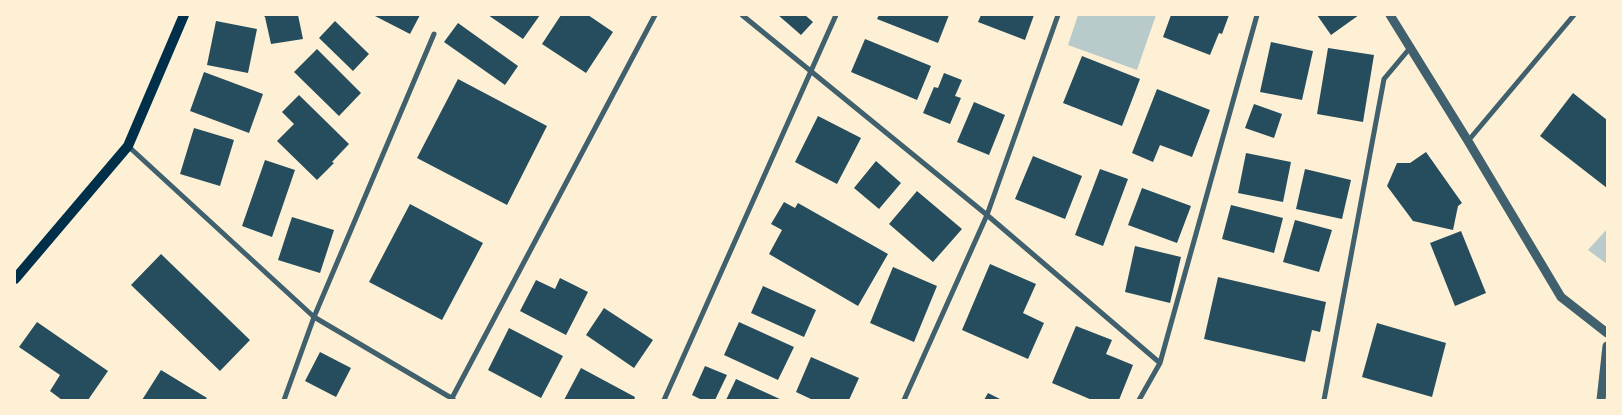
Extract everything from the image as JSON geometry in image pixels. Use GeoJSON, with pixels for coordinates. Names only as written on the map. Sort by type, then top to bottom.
{"type":"FeatureCollection","features":[{"type":"Feature","properties":{"kind":"main road"},"geometry":{"type":"LineString","coordinates":[[15,279],[128,146],[184,15]]}},
{"type":"Feature","properties":{"kind":"street"},"geometry":{"type":"LineString","coordinates":[[128,146],[314,317],[453,399],[655,15]]}},
{"type":"Feature","properties":{"kind":"street"},"geometry":{"type":"LineString","coordinates":[[742,15],[987,215],[1160,363]]}},
{"type":"Feature","properties":{"kind":"street"},"geometry":{"type":"LineString","coordinates":[[664,400],[836,15]]}},
{"type":"Feature","properties":{"kind":"street"},"geometry":{"type":"LineString","coordinates":[[904,400],[987,215],[1058,15]]}},
{"type":"Feature","properties":{"kind":"street"},"geometry":{"type":"LineString","coordinates":[[1139,400],[1160,363],[1258,15]]}},
{"type":"Feature","properties":{"kind":"street"},"geometry":{"type":"LineString","coordinates":[[1390,15],[1561,297],[1607,333]]}},
{"type":"Feature","properties":{"kind":"street"},"geometry":{"type":"LineString","coordinates":[[1468,141],[1574,15]]}},
{"type":"Feature","properties":{"kind":"street"},"geometry":{"type":"LineString","coordinates":[[284,400],[314,317],[434,34]]}},
{"type":"Feature","properties":{"kind":"street"},"geometry":{"type":"LineString","coordinates":[[1324,400],[1384,79],[1410,48]]}},
{"type":"Feature","properties":{"kind":"street"},"geometry":{"type":"LineString","coordinates":[[1601,400],[1607,346]]}},
{"type":"Feature","properties":{"kind":"shaded area"},"geometry":{"type":"Polygon","coordinates":[[[1078,15],[1156,15],[1137,70],[1068,45],[1078,15]]]}},
{"type":"Feature","properties":{"kind":"shaded area"},"geometry":{"type":"Polygon","coordinates":[[[1607,229],[1607,264],[1588,250],[1607,229]]]}},
{"type":"Feature","properties":{"kind":"building"},"geometry":{"type":"Polygon","coordinates":[[[263,15],[298,15],[303,39],[271,44],[263,15]]]}},
{"type":"Feature","properties":{"kind":"building"},"geometry":{"type":"Polygon","coordinates":[[[373,15],[420,15],[410,34],[373,15]]]}},
{"type":"Feature","properties":{"kind":"building"},"geometry":{"type":"Polygon","coordinates":[[[488,15],[540,15],[523,39],[488,15]]]}},
{"type":"Feature","properties":{"kind":"building"},"geometry":{"type":"Polygon","coordinates":[[[561,15],[588,15],[613,32],[586,73],[542,44],[561,15]]]}},
{"type":"Feature","properties":{"kind":"building"},"geometry":{"type":"Polygon","coordinates":[[[778,15],[805,15],[813,22],[801,35],[778,15]]]}},
{"type":"Feature","properties":{"kind":"building"},"geometry":{"type":"Polygon","coordinates":[[[879,15],[949,15],[938,43],[877,19],[879,15]]]}},
{"type":"Feature","properties":{"kind":"building"},"geometry":{"type":"Polygon","coordinates":[[[981,15],[1034,15],[1025,40],[978,22],[981,15]]]}},
{"type":"Feature","properties":{"kind":"building"},"geometry":{"type":"Polygon","coordinates":[[[1171,15],[1229,15],[1222,34],[1219,33],[1210,55],[1163,37],[1171,15]]]}},
{"type":"Feature","properties":{"kind":"building"},"geometry":{"type":"Polygon","coordinates":[[[1317,15],[1359,15],[1331,35],[1317,15]]]}},
{"type":"Feature","properties":{"kind":"building"},"geometry":{"type":"Polygon","coordinates":[[[216,21],[257,29],[248,73],[207,65],[216,21]]]}},
{"type":"Feature","properties":{"kind":"building"},"geometry":{"type":"Polygon","coordinates":[[[335,21],[369,54],[353,71],[319,38],[335,21]]]}},
{"type":"Feature","properties":{"kind":"building"},"geometry":{"type":"Polygon","coordinates":[[[458,23],[518,66],[505,85],[444,42],[458,23]]]}},
{"type":"Feature","properties":{"kind":"building"},"geometry":{"type":"Polygon","coordinates":[[[865,39],[931,66],[917,100],[851,72],[865,39]]]}},
{"type":"Feature","properties":{"kind":"building"},"geometry":{"type":"Polygon","coordinates":[[[1271,42],[1313,51],[1302,100],[1260,92],[1271,42]]]}},
{"type":"Feature","properties":{"kind":"building"},"geometry":{"type":"Polygon","coordinates":[[[1328,48],[1374,55],[1363,122],[1317,114],[1328,48]]]}},
{"type":"Feature","properties":{"kind":"building"},"geometry":{"type":"Polygon","coordinates":[[[317,49],[361,93],[339,116],[294,72],[317,49]]]}},
{"type":"Feature","properties":{"kind":"building"},"geometry":{"type":"Polygon","coordinates":[[[1082,56],[1140,79],[1122,126],[1063,103],[1082,56]]]}},
{"type":"Feature","properties":{"kind":"building"},"geometry":{"type":"Polygon","coordinates":[[[204,72],[263,94],[249,133],[190,111],[204,72]]]}},
{"type":"Feature","properties":{"kind":"building"},"geometry":{"type":"Polygon","coordinates":[[[944,73],[962,80],[955,96],[961,98],[950,124],[923,113],[934,87],[938,88],[944,73]]]}},
{"type":"Feature","properties":{"kind":"building"},"geometry":{"type":"Polygon","coordinates":[[[458,79],[547,126],[507,205],[417,158],[458,79]]]}},
{"type":"Feature","properties":{"kind":"building"},"geometry":{"type":"Polygon","coordinates":[[[1157,89],[1210,110],[1192,157],[1160,145],[1153,162],[1132,153],[1157,89]]]}},
{"type":"Feature","properties":{"kind":"building"},"geometry":{"type":"Polygon","coordinates":[[[1573,93],[1607,120],[1607,188],[1540,136],[1573,93]]]}},
{"type":"Feature","properties":{"kind":"building"},"geometry":{"type":"Polygon","coordinates":[[[299,95],[349,144],[317,180],[277,141],[294,124],[282,112],[299,95]]]}},
{"type":"Feature","properties":{"kind":"building"},"geometry":{"type":"Polygon","coordinates":[[[974,102],[1005,115],[989,155],[957,142],[974,102]]]}},
{"type":"Feature","properties":{"kind":"building"},"geometry":{"type":"Polygon","coordinates":[[[1254,104],[1282,114],[1274,138],[1245,128],[1254,104]]]}},
{"type":"Feature","properties":{"kind":"building"},"geometry":{"type":"Polygon","coordinates":[[[818,116],[861,138],[837,184],[795,162],[818,116]]]}},
{"type":"Feature","properties":{"kind":"building"},"geometry":{"type":"Polygon","coordinates":[[[194,128],[234,140],[220,186],[180,174],[194,128]]]}},
{"type":"Feature","properties":{"kind":"building"},"geometry":{"type":"Polygon","coordinates":[[[1426,152],[1462,203],[1458,206],[1453,230],[1413,221],[1387,186],[1397,163],[1410,163],[1426,152]]]}},
{"type":"Feature","properties":{"kind":"building"},"geometry":{"type":"Polygon","coordinates":[[[1246,153],[1291,162],[1283,202],[1238,193],[1246,153]]]}},
{"type":"Feature","properties":{"kind":"building"},"geometry":{"type":"Polygon","coordinates":[[[1033,156],[1082,176],[1065,219],[1015,199],[1033,156]]]}},
{"type":"Feature","properties":{"kind":"building"},"geometry":{"type":"Polygon","coordinates":[[[265,160],[295,170],[272,237],[242,226],[265,160]]]}},
{"type":"Feature","properties":{"kind":"building"},"geometry":{"type":"Polygon","coordinates":[[[876,161],[901,183],[879,209],[854,188],[876,161]]]}},
{"type":"Feature","properties":{"kind":"building"},"geometry":{"type":"Polygon","coordinates":[[[1100,169],[1128,179],[1103,246],[1075,235],[1100,169]]]}},
{"type":"Feature","properties":{"kind":"building"},"geometry":{"type":"Polygon","coordinates":[[[1305,169],[1351,180],[1342,219],[1296,209],[1305,169]]]}},
{"type":"Feature","properties":{"kind":"building"},"geometry":{"type":"Polygon","coordinates":[[[1142,188],[1191,206],[1177,243],[1128,225],[1142,188]]]}},
{"type":"Feature","properties":{"kind":"building"},"geometry":{"type":"Polygon","coordinates":[[[917,191],[962,229],[933,262],[889,224],[917,191]]]}},
{"type":"Feature","properties":{"kind":"building"},"geometry":{"type":"Polygon","coordinates":[[[784,202],[795,208],[798,203],[888,254],[858,306],[769,254],[782,230],[771,224],[784,202]]]}},
{"type":"Feature","properties":{"kind":"building"},"geometry":{"type":"Polygon","coordinates":[[[410,204],[483,243],[442,320],[369,282],[410,204]]]}},
{"type":"Feature","properties":{"kind":"building"},"geometry":{"type":"Polygon","coordinates":[[[1231,205],[1283,218],[1274,253],[1222,239],[1231,205]]]}},
{"type":"Feature","properties":{"kind":"building"},"geometry":{"type":"Polygon","coordinates":[[[292,217],[334,230],[320,273],[278,260],[292,217]]]}},
{"type":"Feature","properties":{"kind":"building"},"geometry":{"type":"Polygon","coordinates":[[[1295,220],[1332,230],[1319,272],[1283,262],[1295,220]]]}},
{"type":"Feature","properties":{"kind":"building"},"geometry":{"type":"Polygon","coordinates":[[[1461,231],[1486,293],[1455,306],[1430,243],[1461,231]]]}},
{"type":"Feature","properties":{"kind":"building"},"geometry":{"type":"Polygon","coordinates":[[[1135,246],[1181,257],[1170,303],[1125,292],[1135,246]]]}},
{"type":"Feature","properties":{"kind":"building"},"geometry":{"type":"Polygon","coordinates":[[[161,254],[250,340],[220,371],[131,285],[161,254]]]}},
{"type":"Feature","properties":{"kind":"building"},"geometry":{"type":"Polygon","coordinates":[[[990,264],[1036,284],[1023,313],[1044,323],[1028,359],[962,330],[990,264]]]}},
{"type":"Feature","properties":{"kind":"building"},"geometry":{"type":"Polygon","coordinates":[[[893,267],[937,286],[914,342],[870,323],[893,267]]]}},
{"type":"Feature","properties":{"kind":"building"},"geometry":{"type":"Polygon","coordinates":[[[1218,277],[1326,302],[1320,332],[1312,330],[1305,362],[1204,339],[1218,277]]]}},
{"type":"Feature","properties":{"kind":"building"},"geometry":{"type":"Polygon","coordinates":[[[560,278],[588,292],[566,335],[520,311],[536,280],[555,289],[560,278]]]}},
{"type":"Feature","properties":{"kind":"building"},"geometry":{"type":"Polygon","coordinates":[[[763,286],[816,310],[804,337],[751,313],[763,286]]]}},
{"type":"Feature","properties":{"kind":"building"},"geometry":{"type":"Polygon","coordinates":[[[604,308],[653,340],[634,368],[586,335],[604,308]]]}},
{"type":"Feature","properties":{"kind":"building"},"geometry":{"type":"Polygon","coordinates":[[[37,322],[108,371],[88,400],[62,400],[50,391],[60,375],[19,347],[37,322]]]}},
{"type":"Feature","properties":{"kind":"building"},"geometry":{"type":"Polygon","coordinates":[[[739,322],[794,347],[778,380],[724,355],[739,322]]]}},
{"type":"Feature","properties":{"kind":"building"},"geometry":{"type":"Polygon","coordinates":[[[1377,323],[1446,343],[1432,397],[1362,377],[1377,323]]]}},
{"type":"Feature","properties":{"kind":"building"},"geometry":{"type":"Polygon","coordinates":[[[1076,326],[1112,340],[1106,354],[1133,365],[1119,400],[1092,400],[1052,383],[1076,326]]]}},
{"type":"Feature","properties":{"kind":"building"},"geometry":{"type":"Polygon","coordinates":[[[509,328],[563,356],[541,398],[488,370],[509,328]]]}},
{"type":"Feature","properties":{"kind":"building"},"geometry":{"type":"Polygon","coordinates":[[[320,352],[351,368],[336,397],[305,381],[320,352]]]}},
{"type":"Feature","properties":{"kind":"building"},"geometry":{"type":"Polygon","coordinates":[[[811,357],[859,378],[849,400],[813,400],[796,392],[811,357]]]}},
{"type":"Feature","properties":{"kind":"building"},"geometry":{"type":"Polygon","coordinates":[[[705,366],[727,375],[715,400],[702,400],[692,395],[705,366]]]}},
{"type":"Feature","properties":{"kind":"building"},"geometry":{"type":"Polygon","coordinates":[[[581,368],[635,397],[634,400],[564,400],[581,368]]]}},
{"type":"Feature","properties":{"kind":"building"},"geometry":{"type":"Polygon","coordinates":[[[161,370],[207,398],[205,400],[142,400],[161,370]]]}},
{"type":"Feature","properties":{"kind":"building"},"geometry":{"type":"Polygon","coordinates":[[[736,379],[782,400],[726,400],[736,379]]]}},
{"type":"Feature","properties":{"kind":"building"},"geometry":{"type":"Polygon","coordinates":[[[988,393],[1002,400],[984,400],[988,393]]]}}]}
